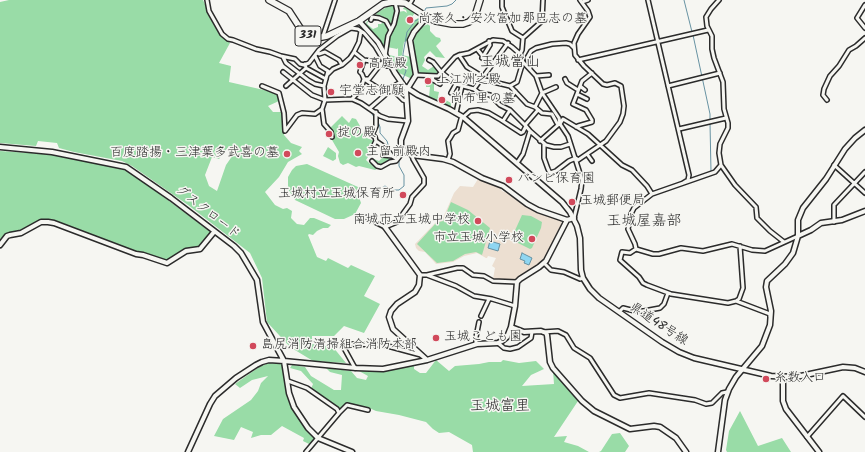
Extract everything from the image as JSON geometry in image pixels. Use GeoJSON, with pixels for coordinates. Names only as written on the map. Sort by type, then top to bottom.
{"type":"FeatureCollection","features":[{"type":"Feature","properties":{"kind":"highway","name":"331"},"geometry":{"type":"LineString","coordinates":[[269,0],[289,11],[304,34],[312,38],[322,37],[350,27],[384,4],[394,1]]}},
{"type":"Feature","properties":{"kind":"highway"},"geometry":{"type":"LineString","coordinates":[[394,1],[411,3],[424,15],[445,23],[464,24],[475,16],[480,0]]}},
{"type":"Feature","properties":{"kind":"street"},"geometry":{"type":"LineString","coordinates":[[207,0],[209,11],[222,34],[228,39],[283,57],[295,59],[300,64],[306,66],[326,79]]}},
{"type":"Feature","properties":{"kind":"street"},"geometry":{"type":"LineString","coordinates":[[322,37],[335,0]]}},
{"type":"Feature","properties":{"kind":"street"},"geometry":{"type":"LineString","coordinates":[[502,0],[502,7],[512,31],[522,38]]}},
{"type":"Feature","properties":{"kind":"street"},"geometry":{"type":"LineString","coordinates":[[522,38],[542,21],[543,0]]}},
{"type":"Feature","properties":{"kind":"street"},"geometry":{"type":"LineString","coordinates":[[544,144],[544,158],[550,173],[556,171],[569,161],[575,159],[578,160],[606,141],[620,122],[624,110],[622,89],[619,84],[603,84],[578,60],[575,55],[574,48],[578,34],[590,17],[581,1],[588,0]]}},
{"type":"Feature","properties":{"kind":"street"},"geometry":{"type":"LineString","coordinates":[[648,0],[689,175],[688,180],[683,183]]}},
{"type":"Feature","properties":{"kind":"street"},"geometry":{"type":"LineString","coordinates":[[719,0],[706,17],[708,30],[712,36],[714,58],[720,73],[724,90],[728,128],[720,144],[719,153],[721,165],[735,185],[756,207],[757,218],[784,242]]}},
{"type":"Feature","properties":{"kind":"street"},"geometry":{"type":"LineString","coordinates":[[385,56],[386,45],[397,11],[394,1]]}},
{"type":"Feature","properties":{"kind":"street"},"geometry":{"type":"LineString","coordinates":[[865,4],[857,18],[865,28]]}},
{"type":"Feature","properties":{"kind":"street"},"geometry":{"type":"LineString","coordinates":[[424,15],[410,40],[416,75],[407,88],[406,101],[408,121],[400,146],[404,151],[412,155],[448,160],[458,164],[482,178],[503,186],[532,207],[567,220],[574,218],[582,180],[565,131],[552,114],[542,113],[535,107],[527,104],[510,86],[483,79],[480,75],[467,67],[459,55]]}},
{"type":"Feature","properties":{"kind":"street"},"geometry":{"type":"LineString","coordinates":[[370,20],[374,17],[380,18],[386,21],[391,30]]}},
{"type":"Feature","properties":{"kind":"street","name":"県道48号線"},"geometry":{"type":"LineString","coordinates":[[359,21],[378,42],[390,65],[401,82],[407,88],[463,117],[562,202],[574,218],[579,234],[581,266],[584,278],[594,293],[662,342],[685,355],[771,376],[800,377],[843,367],[855,368],[865,372]]}},
{"type":"Feature","properties":{"kind":"street"},"geometry":{"type":"LineString","coordinates":[[286,86],[323,47],[350,27],[361,31],[375,46],[387,66],[390,65]]}},
{"type":"Feature","properties":{"kind":"street"},"geometry":{"type":"LineString","coordinates":[[578,60],[708,30]]}},
{"type":"Feature","properties":{"kind":"street"},"geometry":{"type":"LineString","coordinates":[[327,75],[350,58],[354,52],[361,31]]}},
{"type":"Feature","properties":{"kind":"street"},"geometry":{"type":"LineString","coordinates":[[520,54],[522,50],[522,38]]}},
{"type":"Feature","properties":{"kind":"street"},"geometry":{"type":"LineString","coordinates":[[827,100],[823,96],[824,89],[830,76],[839,66],[849,50],[865,38]]}},
{"type":"Feature","properties":{"kind":"street"},"geometry":{"type":"LineString","coordinates":[[416,75],[438,76],[459,55],[469,54],[493,40],[508,43],[520,54],[523,62],[536,76],[542,93],[559,118],[559,124]]}},
{"type":"Feature","properties":{"kind":"street"},"geometry":{"type":"LineString","coordinates":[[482,58],[490,45],[489,42]]}},
{"type":"Feature","properties":{"kind":"street"},"geometry":{"type":"LineString","coordinates":[[474,89],[481,79],[483,79],[508,43]]}},
{"type":"Feature","properties":{"kind":"street"},"geometry":{"type":"LineString","coordinates":[[531,71],[527,58],[531,51],[536,48],[552,44],[566,43],[570,44],[574,48]]}},
{"type":"Feature","properties":{"kind":"street"},"geometry":{"type":"LineString","coordinates":[[323,47],[325,52],[339,60],[342,64]]}},
{"type":"Feature","properties":{"kind":"street"},"geometry":{"type":"LineString","coordinates":[[477,49],[482,58],[491,66]]}},
{"type":"Feature","properties":{"kind":"street"},"geometry":{"type":"LineString","coordinates":[[318,53],[325,52]]}},
{"type":"Feature","properties":{"kind":"street"},"geometry":{"type":"LineString","coordinates":[[354,52],[364,60],[380,65]]}},
{"type":"Feature","properties":{"kind":"street"},"geometry":{"type":"LineString","coordinates":[[315,56],[320,66],[328,71],[324,86],[325,100],[322,109],[324,124],[331,132],[332,137]]}},
{"type":"Feature","properties":{"kind":"street"},"geometry":{"type":"LineString","coordinates":[[283,57],[285,62],[299,74],[315,84],[324,86]]}},
{"type":"Feature","properties":{"kind":"street"},"geometry":{"type":"LineString","coordinates":[[364,60],[360,72],[364,79],[381,90],[385,95]]}},
{"type":"Feature","properties":{"kind":"street"},"geometry":{"type":"LineString","coordinates":[[429,60],[456,84],[474,89],[479,93],[490,95],[500,105],[510,110],[530,132],[544,144],[554,147],[570,144]]}},
{"type":"Feature","properties":{"kind":"street"},"geometry":{"type":"LineString","coordinates":[[364,79],[369,79],[384,62]]}},
{"type":"Feature","properties":{"kind":"street"},"geometry":{"type":"LineString","coordinates":[[510,86],[517,82],[523,62]]}},
{"type":"Feature","properties":{"kind":"street"},"geometry":{"type":"LineString","coordinates":[[284,72],[312,95],[325,100],[352,99],[374,113],[388,119],[408,121]]}},
{"type":"Feature","properties":{"kind":"street"},"geometry":{"type":"LineString","coordinates":[[668,86],[720,73]]}},
{"type":"Feature","properties":{"kind":"street"},"geometry":{"type":"LineString","coordinates":[[576,127],[592,122],[586,110],[573,104],[577,92],[585,78],[592,74]]}},
{"type":"Feature","properties":{"kind":"street"},"geometry":{"type":"LineString","coordinates":[[536,76],[549,75]]}},
{"type":"Feature","properties":{"kind":"street"},"geometry":{"type":"LineString","coordinates":[[432,76],[433,80],[440,84]]}},
{"type":"Feature","properties":{"kind":"street"},"geometry":{"type":"LineString","coordinates":[[352,99],[361,89],[364,79]]}},
{"type":"Feature","properties":{"kind":"street"},"geometry":{"type":"LineString","coordinates":[[565,79],[567,83],[587,99]]}},
{"type":"Feature","properties":{"kind":"street"},"geometry":{"type":"LineString","coordinates":[[401,82],[392,87],[395,92],[406,101]]}},
{"type":"Feature","properties":{"kind":"street"},"geometry":{"type":"LineString","coordinates":[[451,93],[456,84]]}},
{"type":"Feature","properties":{"kind":"street"},"geometry":{"type":"LineString","coordinates":[[262,86],[279,93],[284,112],[285,131],[297,115],[302,113],[317,113],[322,109]]}},
{"type":"Feature","properties":{"kind":"street"},"geometry":{"type":"LineString","coordinates":[[456,113],[462,86]]}},
{"type":"Feature","properties":{"kind":"street"},"geometry":{"type":"LineString","coordinates":[[580,86],[586,90]]}},
{"type":"Feature","properties":{"kind":"street"},"geometry":{"type":"LineString","coordinates":[[535,107],[542,93],[556,87]]}},
{"type":"Feature","properties":{"kind":"street"},"geometry":{"type":"LineString","coordinates":[[392,156],[386,148],[376,141],[372,133],[376,126],[374,113],[387,92],[395,92],[407,88]]}},
{"type":"Feature","properties":{"kind":"street"},"geometry":{"type":"LineString","coordinates":[[510,100],[515,91]]}},
{"type":"Feature","properties":{"kind":"street"},"geometry":{"type":"LineString","coordinates":[[448,160],[451,151],[448,141],[453,132],[458,130],[461,124],[460,121],[470,111],[478,110],[489,113],[521,133],[538,110]]}},
{"type":"Feature","properties":{"kind":"street"},"geometry":{"type":"LineString","coordinates":[[503,121],[510,110]]}},
{"type":"Feature","properties":{"kind":"street"},"geometry":{"type":"LineString","coordinates":[[679,130],[726,118]]}},
{"type":"Feature","properties":{"kind":"street"},"geometry":{"type":"LineString","coordinates":[[540,141],[563,120],[588,134],[622,165],[632,170],[647,186],[652,194]]}},
{"type":"Feature","properties":{"kind":"street"},"geometry":{"type":"LineString","coordinates":[[718,452],[725,400],[728,392],[733,381],[762,346],[770,325],[771,305],[766,287],[767,281],[785,264],[795,247],[798,236],[798,220],[800,214],[826,179],[844,149],[865,130]]}},
{"type":"Feature","properties":{"kind":"street"},"geometry":{"type":"LineString","coordinates":[[517,163],[526,147],[530,132]]}},
{"type":"Feature","properties":{"kind":"street"},"geometry":{"type":"LineString","coordinates":[[373,147],[376,141]]}},
{"type":"Feature","properties":{"kind":"street","name":"グスクロード"},"geometry":{"type":"LineString","coordinates":[[0,147],[52,152],[126,167],[171,198],[238,250],[254,273],[259,285],[263,322],[284,361],[289,393],[294,407],[308,428],[318,438],[352,452]]}},
{"type":"Feature","properties":{"kind":"street"},"geometry":{"type":"LineString","coordinates":[[372,161],[378,167],[396,161],[404,151]]}},
{"type":"Feature","properties":{"kind":"street"},"geometry":{"type":"LineString","coordinates":[[587,154],[592,160]]}},
{"type":"Feature","properties":{"kind":"street"},"geometry":{"type":"LineString","coordinates":[[383,155],[392,156],[398,159]]}},
{"type":"Feature","properties":{"kind":"street"},"geometry":{"type":"LineString","coordinates":[[384,227],[397,222],[410,204],[412,197],[424,184],[424,178],[412,155]]}},
{"type":"Feature","properties":{"kind":"street"},"geometry":{"type":"LineString","coordinates":[[636,249],[628,229],[631,214],[643,200],[652,194],[715,172],[721,165]]}},
{"type":"Feature","properties":{"kind":"street"},"geometry":{"type":"LineString","coordinates":[[834,165],[865,194]]}},
{"type":"Feature","properties":{"kind":"street"},"geometry":{"type":"LineString","coordinates":[[834,222],[834,205],[865,172]]}},
{"type":"Feature","properties":{"kind":"street"},"geometry":{"type":"LineString","coordinates":[[636,249],[653,254],[660,254],[681,248],[703,250],[732,244],[752,250],[765,251],[821,224],[842,220],[865,212]]}},
{"type":"Feature","properties":{"kind":"street"},"geometry":{"type":"LineString","coordinates":[[365,217],[384,227],[420,275],[419,285],[415,292],[397,304],[391,311],[389,317],[393,329],[426,358]]}},
{"type":"Feature","properties":{"kind":"street"},"geometry":{"type":"LineString","coordinates":[[188,452],[210,404],[219,392],[256,365],[269,360],[383,369],[476,344],[498,343],[507,337],[511,327],[517,282],[520,278],[544,263],[551,253],[567,220]]}},
{"type":"Feature","properties":{"kind":"street"},"geometry":{"type":"LineString","coordinates":[[0,245],[7,236],[20,233],[41,222],[48,222],[136,254],[167,263],[186,251],[200,249],[214,232]]}},
{"type":"Feature","properties":{"kind":"street"},"geometry":{"type":"LineString","coordinates":[[636,249],[630,253],[622,252],[620,257],[621,262],[639,277],[643,283],[668,293],[728,303],[739,299],[743,288],[740,246]]}},
{"type":"Feature","properties":{"kind":"street"},"geometry":{"type":"LineString","coordinates":[[544,263],[551,270],[564,272],[580,279],[584,278]]}},
{"type":"Feature","properties":{"kind":"street"},"geometry":{"type":"LineString","coordinates":[[420,275],[462,268],[473,275],[484,276],[493,281],[517,282]]}},
{"type":"Feature","properties":{"kind":"street"},"geometry":{"type":"LineString","coordinates":[[427,275],[456,286],[474,296],[515,306]]}},
{"type":"Feature","properties":{"kind":"street"},"geometry":{"type":"LineString","coordinates":[[619,312],[623,308],[644,311],[660,308],[664,304],[668,293]]}},
{"type":"Feature","properties":{"kind":"street"},"geometry":{"type":"LineString","coordinates":[[481,316],[489,299]]}},
{"type":"Feature","properties":{"kind":"street"},"geometry":{"type":"LineString","coordinates":[[736,301],[770,314],[771,317]]}},
{"type":"Feature","properties":{"kind":"street"},"geometry":{"type":"LineString","coordinates":[[476,344],[479,322]]}},
{"type":"Feature","properties":{"kind":"street"},"geometry":{"type":"LineString","coordinates":[[511,327],[524,332],[558,331],[566,335],[574,348],[590,358],[614,395],[620,398],[649,393],[695,400],[706,404],[712,402],[722,392],[728,392]]}},
{"type":"Feature","properties":{"kind":"street"},"geometry":{"type":"LineString","coordinates":[[498,343],[504,348],[510,349],[518,347],[531,338],[532,332]]}},
{"type":"Feature","properties":{"kind":"street"},"geometry":{"type":"LineString","coordinates":[[543,332],[548,335],[549,357],[553,368],[582,401],[594,411],[630,429],[654,426],[660,427],[676,438],[686,452]]}},
{"type":"Feature","properties":{"kind":"street"},"geometry":{"type":"LineString","coordinates":[[356,368],[344,348],[344,345],[384,345],[426,358]]}},
{"type":"Feature","properties":{"kind":"street"},"geometry":{"type":"LineString","coordinates":[[783,377],[783,401],[786,409],[819,452]]}},
{"type":"Feature","properties":{"kind":"street"},"geometry":{"type":"LineString","coordinates":[[288,381],[307,388],[337,409],[339,413]]}},
{"type":"Feature","properties":{"kind":"street"},"geometry":{"type":"LineString","coordinates":[[807,437],[843,396],[865,417]]}},
{"type":"Feature","properties":{"kind":"street"},"geometry":{"type":"LineString","coordinates":[[306,452],[347,405],[368,410]]}},
{"type":"Feature","properties":{"kind":"shaded area","name":"南城市立玉城中学校"},"geometry":{"type":"Polygon","coordinates":[[[478,179],[500,187],[502,191],[510,194],[534,210],[561,221],[562,225],[545,257],[538,265],[519,277],[516,281],[493,279],[495,268],[492,266],[496,258],[488,256],[486,258],[477,253],[464,256],[453,262],[436,264],[425,252],[419,251],[416,248],[415,244],[436,222],[442,220],[454,193],[460,186],[473,187],[478,179]]]}},
{"type":"Feature","properties":{"kind":"green space"},"geometry":{"type":"Polygon","coordinates":[[[9,0],[203,0],[219,34],[230,43],[219,63],[231,66],[229,82],[277,93],[279,101],[268,106],[273,112],[283,112],[284,135],[291,143],[302,147],[299,151],[302,154],[288,162],[279,177],[265,192],[275,205],[292,211],[291,218],[297,224],[304,225],[310,218],[314,218],[331,225],[328,228],[323,228],[317,231],[313,235],[308,235],[317,257],[326,261],[328,258],[348,268],[351,265],[375,276],[364,296],[380,304],[364,333],[344,326],[334,336],[312,336],[312,344],[333,347],[346,363],[313,361],[290,347],[267,322],[262,278],[250,253],[188,205],[132,166],[122,161],[59,148],[57,143],[38,141],[36,146],[0,143],[0,2],[9,0]],[[229,146],[219,159],[212,157],[205,175],[209,186],[217,191],[226,165],[235,152],[229,146]]]}},
{"type":"Feature","properties":{"kind":"green space"},"geometry":{"type":"Polygon","coordinates":[[[390,5],[393,5],[395,11],[391,25],[382,16],[375,14],[390,5]]]}},
{"type":"Feature","properties":{"kind":"green space"},"geometry":{"type":"Polygon","coordinates":[[[404,7],[414,12],[412,17],[409,17],[411,22],[420,17],[422,19],[412,29],[407,41],[404,42],[402,55],[411,57],[414,72],[412,79],[399,73],[389,55],[398,57],[398,48],[387,47],[398,12],[404,11],[407,13],[406,10],[403,9],[404,7]]]}},
{"type":"Feature","properties":{"kind":"green space"},"geometry":{"type":"Polygon","coordinates":[[[369,19],[367,24],[373,29],[378,27],[378,24],[383,22],[389,29],[384,46],[367,27],[366,23],[369,19]]]}},
{"type":"Feature","properties":{"kind":"green space"},"geometry":{"type":"Polygon","coordinates":[[[428,24],[430,26],[430,31],[436,37],[440,38],[441,41],[436,46],[445,58],[436,57],[430,51],[424,57],[425,60],[422,66],[428,70],[434,66],[438,70],[437,74],[419,73],[413,47],[414,37],[422,27],[428,24]]]}},
{"type":"Feature","properties":{"kind":"green space"},"geometry":{"type":"Polygon","coordinates":[[[427,77],[434,77],[434,91],[439,92],[438,97],[451,103],[451,107],[429,97],[430,87],[426,87],[427,77]]]}},
{"type":"Feature","properties":{"kind":"green space"},"geometry":{"type":"Polygon","coordinates":[[[342,116],[349,123],[352,118],[356,119],[360,126],[360,131],[367,138],[374,141],[372,146],[368,146],[368,157],[366,160],[370,164],[374,159],[379,161],[384,156],[391,161],[375,170],[359,166],[356,167],[348,163],[343,165],[340,163],[338,156],[339,152],[332,140],[333,137],[330,128],[342,116]]]}},
{"type":"Feature","properties":{"kind":"green space"},"geometry":{"type":"Polygon","coordinates":[[[328,147],[336,153],[336,159],[333,161],[323,156],[328,147]]]}},
{"type":"Feature","properties":{"kind":"green space"},"geometry":{"type":"Polygon","coordinates":[[[0,151],[59,155],[129,171],[212,233],[200,248],[190,248],[178,254],[168,262],[145,253],[138,253],[51,220],[40,220],[21,232],[7,234],[0,242],[0,151]]]}},
{"type":"Feature","properties":{"kind":"green space"},"geometry":{"type":"Polygon","coordinates":[[[307,164],[358,187],[357,191],[361,203],[355,214],[344,219],[335,219],[295,200],[288,189],[288,177],[296,166],[307,164]]]}},
{"type":"Feature","properties":{"kind":"green space"},"geometry":{"type":"Polygon","coordinates":[[[451,202],[468,210],[490,228],[482,255],[476,252],[465,254],[453,261],[437,263],[417,244],[436,223],[443,221],[451,202]]]}},
{"type":"Feature","properties":{"kind":"green space"},"geometry":{"type":"Polygon","coordinates":[[[522,215],[531,216],[542,222],[541,228],[532,248],[530,249],[512,240],[522,215]]]}},
{"type":"Feature","properties":{"kind":"green space"},"geometry":{"type":"Polygon","coordinates":[[[436,360],[449,371],[455,366],[501,362],[503,360],[519,363],[536,361],[544,369],[531,375],[522,386],[554,384],[553,371],[578,401],[554,437],[567,436],[564,442],[578,446],[589,452],[473,452],[472,445],[449,432],[439,433],[426,422],[346,403],[340,409],[311,389],[313,384],[301,371],[290,368],[292,365],[305,367],[311,376],[334,390],[341,390],[342,375],[330,372],[326,368],[351,371],[357,378],[366,380],[368,376],[359,371],[380,371],[414,364],[414,369],[420,373],[426,373],[436,360]]]}},
{"type":"Feature","properties":{"kind":"green space"},"geometry":{"type":"Polygon","coordinates":[[[269,363],[282,364],[288,397],[294,410],[315,438],[309,444],[303,441],[304,438],[282,426],[271,435],[261,435],[251,438],[253,432],[241,427],[234,440],[214,436],[223,419],[251,400],[258,391],[261,383],[268,376],[252,380],[240,388],[235,384],[259,367],[269,363]]]}},
{"type":"Feature","properties":{"kind":"green space"},"geometry":{"type":"Polygon","coordinates":[[[740,411],[758,446],[782,438],[791,452],[727,452],[729,431],[740,411]]]}},
{"type":"Feature","properties":{"kind":"green space"},"geometry":{"type":"Polygon","coordinates":[[[620,433],[629,446],[625,452],[599,452],[612,434],[620,433]]]}},
{"type":"Feature","properties":{"kind":"water"},"geometry":{"type":"Polygon","coordinates":[[[490,241],[500,244],[498,251],[488,248],[490,241]]]}},
{"type":"Feature","properties":{"kind":"water"},"geometry":{"type":"Polygon","coordinates":[[[522,253],[532,258],[529,265],[520,259],[522,253]]]}},
{"type":"Feature","properties":{"kind":"waterway"},"geometry":{"type":"LineString","coordinates":[[424,12],[426,8],[447,6],[456,0]]}},
{"type":"Feature","properties":{"kind":"waterway"},"geometry":{"type":"LineString","coordinates":[[684,0],[692,32]]}},
{"type":"Feature","properties":{"kind":"waterway"},"geometry":{"type":"LineString","coordinates":[[403,79],[406,71],[403,61],[403,54],[407,32],[413,22],[422,17]]}},
{"type":"Feature","properties":{"kind":"waterway"},"geometry":{"type":"LineString","coordinates":[[693,35],[710,120]]}},
{"type":"Feature","properties":{"kind":"waterway"},"geometry":{"type":"LineString","coordinates":[[380,101],[386,96]]}},
{"type":"Feature","properties":{"kind":"waterway"},"geometry":{"type":"LineString","coordinates":[[373,107],[372,114],[374,117]]}},
{"type":"Feature","properties":{"kind":"waterway"},"geometry":{"type":"LineString","coordinates":[[377,119],[380,127],[380,133],[387,141],[390,151],[397,158]]}},
{"type":"Feature","properties":{"kind":"waterway"},"geometry":{"type":"LineString","coordinates":[[710,123],[711,171]]}},
{"type":"Feature","properties":{"kind":"waterway"},"geometry":{"type":"LineString","coordinates":[[387,161],[391,158]]}},
{"type":"Feature","properties":{"kind":"waterway"},"geometry":{"type":"LineString","coordinates":[[383,187],[385,186],[392,190],[399,190],[404,186],[404,175],[399,166],[399,161]]}},
{"type":"Feature","properties":{"kind":"place","name":"尚泰久・安次富加那巴志の墓"},"geometry":{"type":"Point","coordinates":[410,20]}},
{"type":"Feature","properties":{"kind":"place","name":"高庭殿"},"geometry":{"type":"Point","coordinates":[360,65]}},
{"type":"Feature","properties":{"kind":"place","name":"上江洲之殿"},"geometry":{"type":"Point","coordinates":[428,81]}},
{"type":"Feature","properties":{"kind":"place","name":"宇堂志御願"},"geometry":{"type":"Point","coordinates":[331,92]}},
{"type":"Feature","properties":{"kind":"place","name":"尚布里の墓"},"geometry":{"type":"Point","coordinates":[442,100]}},
{"type":"Feature","properties":{"kind":"place","name":"掟の殿"},"geometry":{"type":"Point","coordinates":[329,134]}},
{"type":"Feature","properties":{"kind":"place","name":"主留前殿内"},"geometry":{"type":"Point","coordinates":[358,153]}},
{"type":"Feature","properties":{"kind":"place","name":"百度踏揚・三津葉多武喜の墓"},"geometry":{"type":"Point","coordinates":[287,154]}},
{"type":"Feature","properties":{"kind":"place","name":"バンビ保育園"},"geometry":{"type":"Point","coordinates":[509,180]}},
{"type":"Feature","properties":{"kind":"place","name":"玉城村立玉城保育所"},"geometry":{"type":"Point","coordinates":[403,195]}},
{"type":"Feature","properties":{"kind":"place","name":"玉城郵便局"},"geometry":{"type":"Point","coordinates":[572,202]}},
{"type":"Feature","properties":{"kind":"place","name":"南城市立玉城中学校"},"geometry":{"type":"Point","coordinates":[478,221]}},
{"type":"Feature","properties":{"kind":"place","name":"市立玉城小学校"},"geometry":{"type":"Point","coordinates":[532,239]}},
{"type":"Feature","properties":{"kind":"place","name":"玉城こども園"},"geometry":{"type":"Point","coordinates":[436,338]}},
{"type":"Feature","properties":{"kind":"place","name":"島尻消防清掃組合消防本部"},"geometry":{"type":"Point","coordinates":[253,346]}},
{"type":"Feature","properties":{"kind":"place","name":"糸数入口"},"geometry":{"type":"Point","coordinates":[766,379]}},
{"type":"Feature","properties":{"kind":"district","name":"玉城當山"},"geometry":{"type":"Point","coordinates":[510,63]}},
{"type":"Feature","properties":{"kind":"district","name":"玉城屋嘉部"},"geometry":{"type":"Point","coordinates":[644,222]}},
{"type":"Feature","properties":{"kind":"district","name":"玉城富里"},"geometry":{"type":"Point","coordinates":[500,407]}}]}
